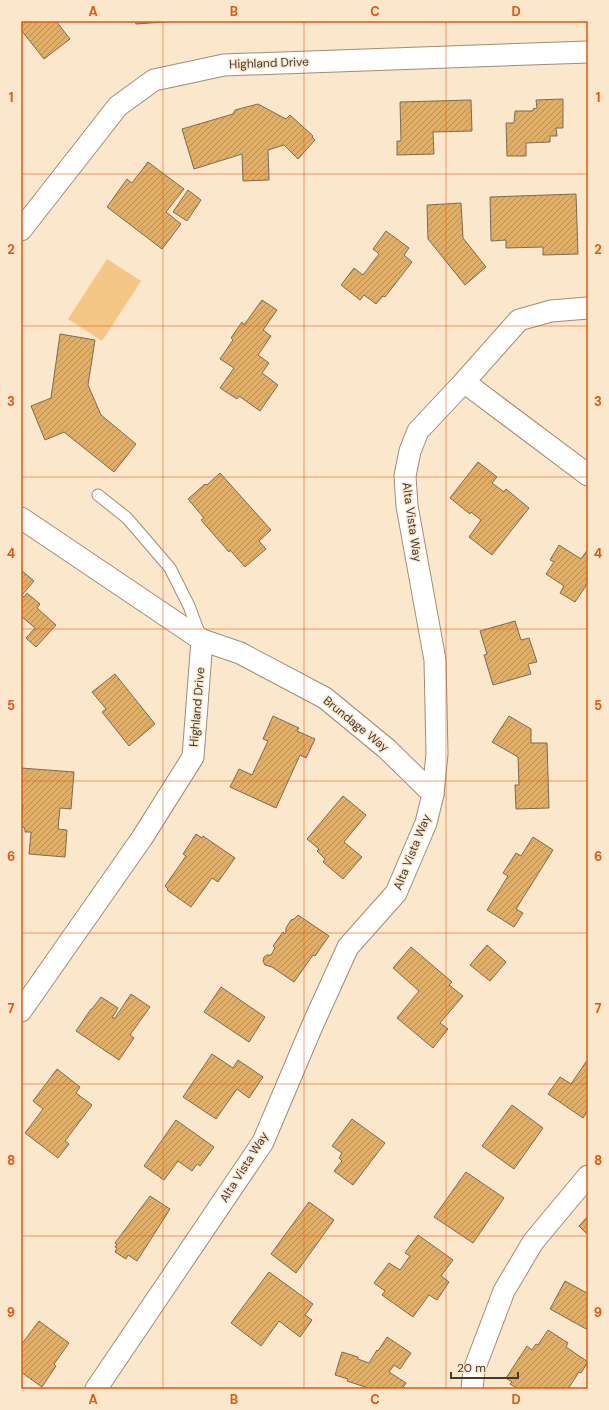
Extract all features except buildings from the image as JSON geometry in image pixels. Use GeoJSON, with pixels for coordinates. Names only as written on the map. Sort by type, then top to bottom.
{"type":"FeatureCollection","features":[{"type":"Feature","properties":{"kind":"street","name":"Highland Drive"},"geometry":{"type":"LineString","coordinates":[[21,230],[118,106],[154,80],[224,65],[588,52]]}},
{"type":"Feature","properties":{"kind":"street"},"geometry":{"type":"LineString","coordinates":[[588,308],[551,311],[519,320],[464,382],[588,475]]}},
{"type":"Feature","properties":{"kind":"street","name":"Alta Vista Way"},"geometry":{"type":"LineString","coordinates":[[96,1389],[263,1142],[313,1024],[348,947],[396,893],[426,823],[433,794],[438,754],[434,660],[407,506],[405,476],[410,451],[418,431],[464,382]]}},
{"type":"Feature","properties":{"kind":"street"},"geometry":{"type":"LineString","coordinates":[[21,518],[202,640]]}},
{"type":"Feature","properties":{"kind":"street","name":"Highland Drive"},"geometry":{"type":"LineString","coordinates":[[21,1011],[142,838],[193,757],[202,640]]}},
{"type":"Feature","properties":{"kind":"street","name":"Brundage Way"},"geometry":{"type":"LineString","coordinates":[[202,640],[240,653],[325,698],[387,749],[433,794]]}},
{"type":"Feature","properties":{"kind":"street"},"geometry":{"type":"LineString","coordinates":[[472,1389],[474,1370],[504,1290],[533,1242],[588,1176]]}},
{"type":"Feature","properties":{"kind":"lane"},"geometry":{"type":"LineString","coordinates":[[98,495],[127,518],[170,568],[189,606],[202,640]]}},
{"type":"Feature","properties":{"kind":"shaded area"},"geometry":{"type":"Polygon","coordinates":[[[107,259],[141,281],[102,341],[68,319],[107,259]]]}}]}
